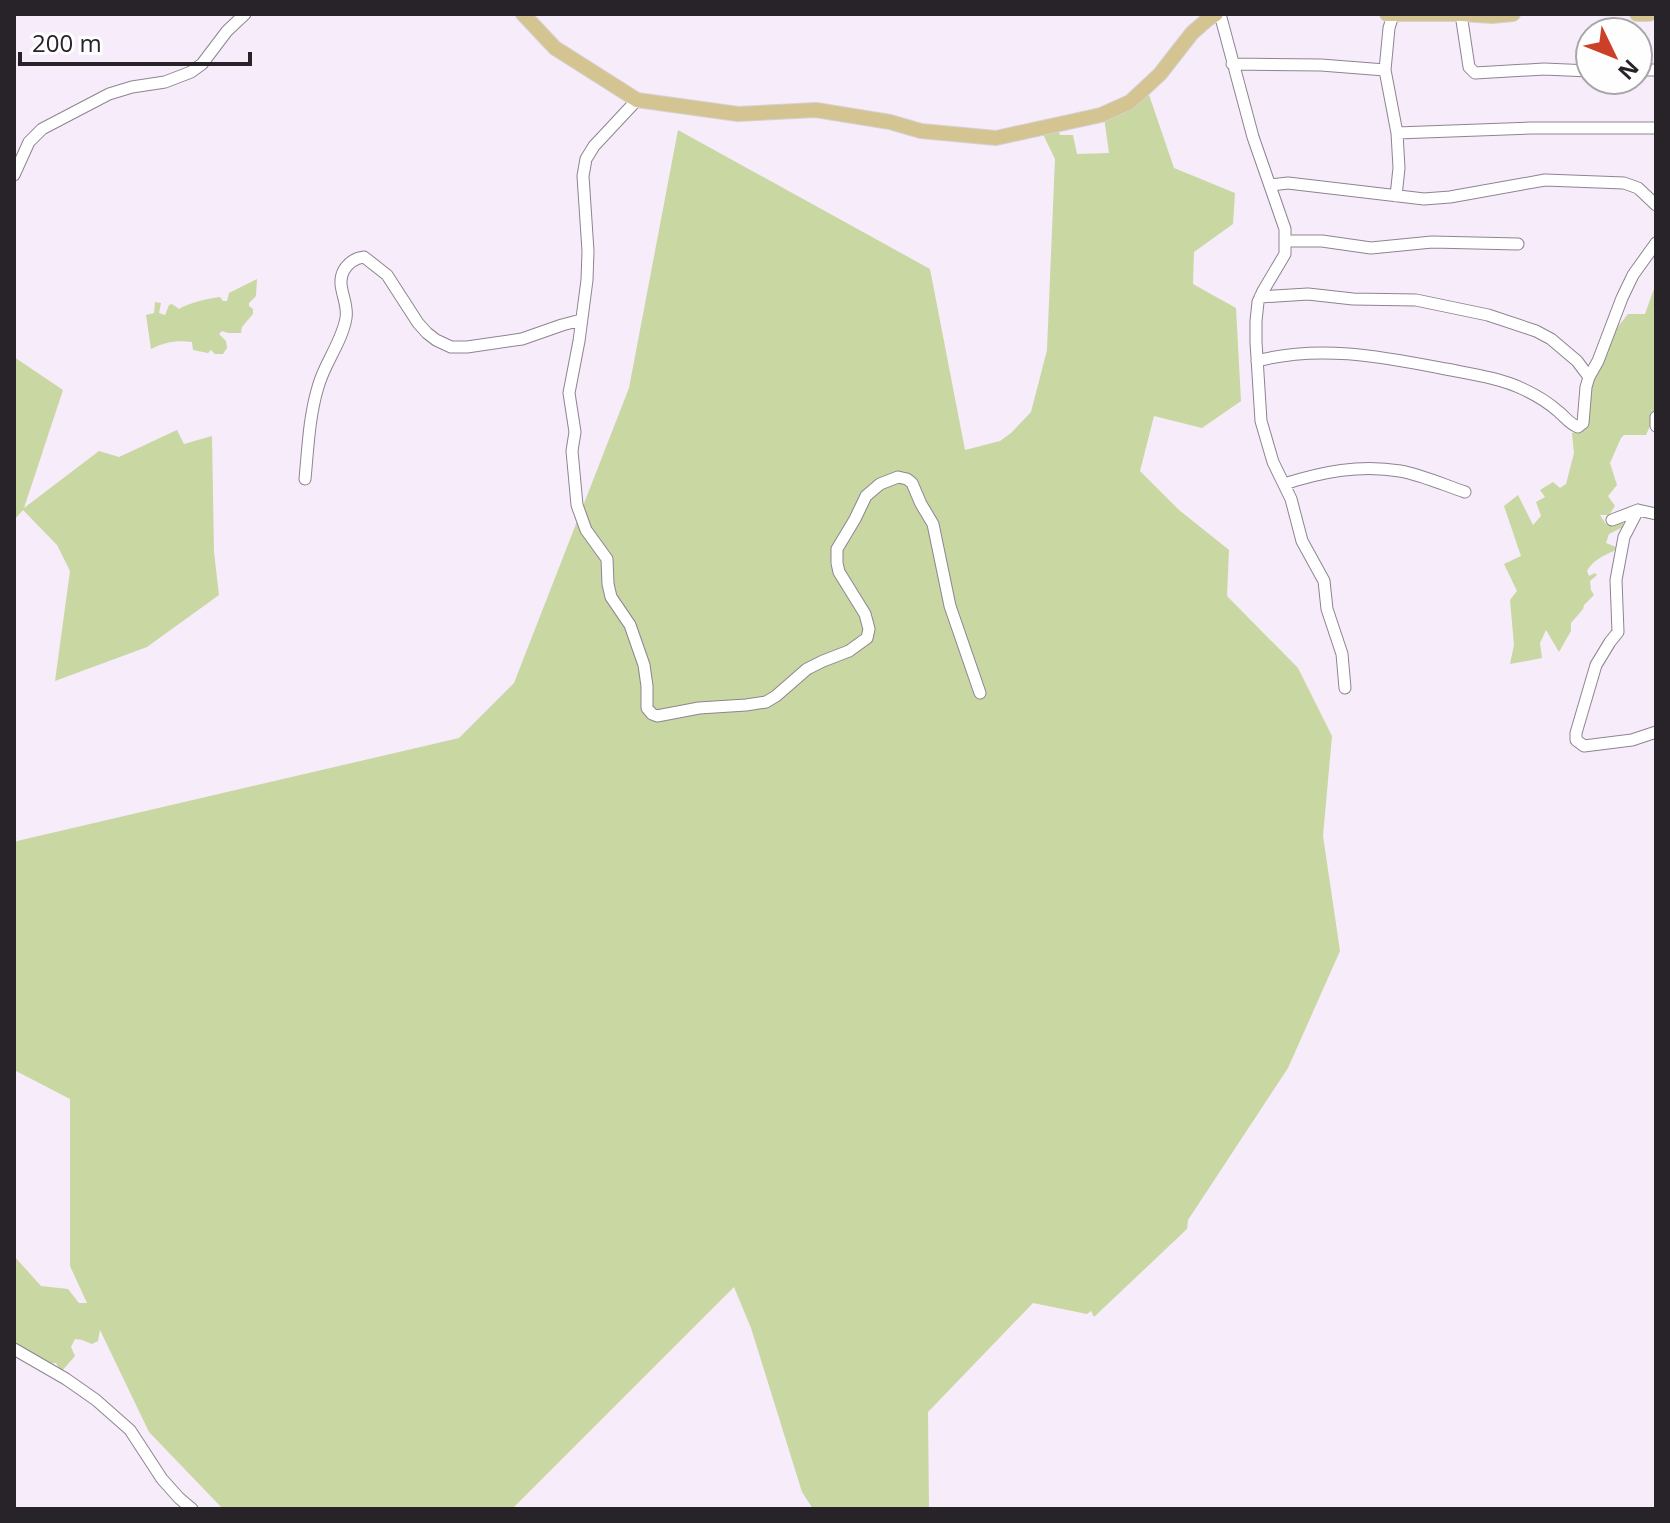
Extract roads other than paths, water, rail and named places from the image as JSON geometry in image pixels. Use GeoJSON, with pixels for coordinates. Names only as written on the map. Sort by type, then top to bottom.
{"type":"FeatureCollection","features":[{"type":"Feature","properties":{"kind":"main road"},"geometry":{"type":"LineString","coordinates":[[523,14],[555,48],[637,100],[738,114],[816,110],[890,122],[921,131],[996,138],[1101,115],[1130,102],[1160,74],[1192,33],[1218,14]]}},
{"type":"Feature","properties":{"kind":"main road"},"geometry":{"type":"LineString","coordinates":[[1387,14],[1513,14]]}},
{"type":"Feature","properties":{"kind":"main road"},"geometry":{"type":"LineString","coordinates":[[1637,14],[1649,14]]}},
{"type":"Feature","properties":{"kind":"street"},"geometry":{"type":"LineString","coordinates":[[14,175],[29,142],[42,129],[109,94],[165,82],[191,72],[202,64],[227,31],[245,14]]}},
{"type":"Feature","properties":{"kind":"street"},"geometry":{"type":"LineString","coordinates":[[1218,14],[1253,137],[1282,214],[1286,241],[1281,265],[1260,297],[1256,321],[1261,421],[1295,511],[1302,541],[1324,581],[1327,609],[1342,654],[1345,688]]}},
{"type":"Feature","properties":{"kind":"street"},"geometry":{"type":"LineString","coordinates":[[1461,14],[1469,67],[1475,73],[1574,70]]}},
{"type":"Feature","properties":{"kind":"street"},"geometry":{"type":"LineString","coordinates":[[1393,15],[1387,39],[1385,70],[1397,133],[1399,168],[1396,196]]}},
{"type":"Feature","properties":{"kind":"street"},"geometry":{"type":"LineString","coordinates":[[1232,64],[1321,65],[1385,70]]}},
{"type":"Feature","properties":{"kind":"street"},"geometry":{"type":"LineString","coordinates":[[637,100],[594,146],[586,159],[583,176],[588,251],[586,293],[569,393],[575,432],[572,451],[577,505],[586,530],[607,559],[611,597],[630,625],[644,665],[647,708],[657,716],[699,708],[766,702],[807,669],[849,651],[867,638],[869,629],[865,614],[839,572],[837,549],[866,496],[880,484],[898,477],[912,483],[933,524],[950,606],[980,693]]}},
{"type":"Feature","properties":{"kind":"street"},"geometry":{"type":"LineString","coordinates":[[1397,133],[1531,128],[1656,128]]}},
{"type":"Feature","properties":{"kind":"street"},"geometry":{"type":"LineString","coordinates":[[1271,185],[1288,183],[1424,199],[1530,181],[1562,180],[1632,185],[1656,205]]}},
{"type":"Feature","properties":{"kind":"street"},"geometry":{"type":"LineString","coordinates":[[1286,241],[1322,241],[1371,248],[1432,242],[1518,244]]}},
{"type":"Feature","properties":{"kind":"street"},"geometry":{"type":"LineString","coordinates":[[1257,361],[1279,355],[1324,351],[1468,373],[1525,390],[1578,427],[1583,423],[1589,377],[1622,298],[1633,275],[1656,243]]}},
{"type":"Feature","properties":{"kind":"street"},"geometry":{"type":"LineString","coordinates":[[305,479],[311,415],[318,384],[345,321],[341,277],[354,259],[364,257],[383,270],[418,323],[436,340],[451,347],[522,339],[581,320]]}},
{"type":"Feature","properties":{"kind":"street"},"geometry":{"type":"LineString","coordinates":[[1260,297],[1308,294],[1353,299],[1416,300],[1488,315],[1551,339],[1577,361],[1589,377]]}},
{"type":"Feature","properties":{"kind":"street"},"geometry":{"type":"LineString","coordinates":[[1656,417],[1656,426]]}},
{"type":"Feature","properties":{"kind":"street"},"geometry":{"type":"LineString","coordinates":[[1284,484],[1318,474],[1370,468],[1402,471],[1465,492]]}},
{"type":"Feature","properties":{"kind":"street"},"geometry":{"type":"LineString","coordinates":[[1612,520],[1638,510],[1656,514]]}},
{"type":"Feature","properties":{"kind":"street"},"geometry":{"type":"LineString","coordinates":[[1638,510],[1624,537],[1616,580],[1618,632],[1596,665],[1576,740],[1584,746],[1632,740],[1656,732]]}},
{"type":"Feature","properties":{"kind":"street"},"geometry":{"type":"LineString","coordinates":[[14,1349],[66,1379],[130,1430],[162,1479],[192,1509]]}}]}
